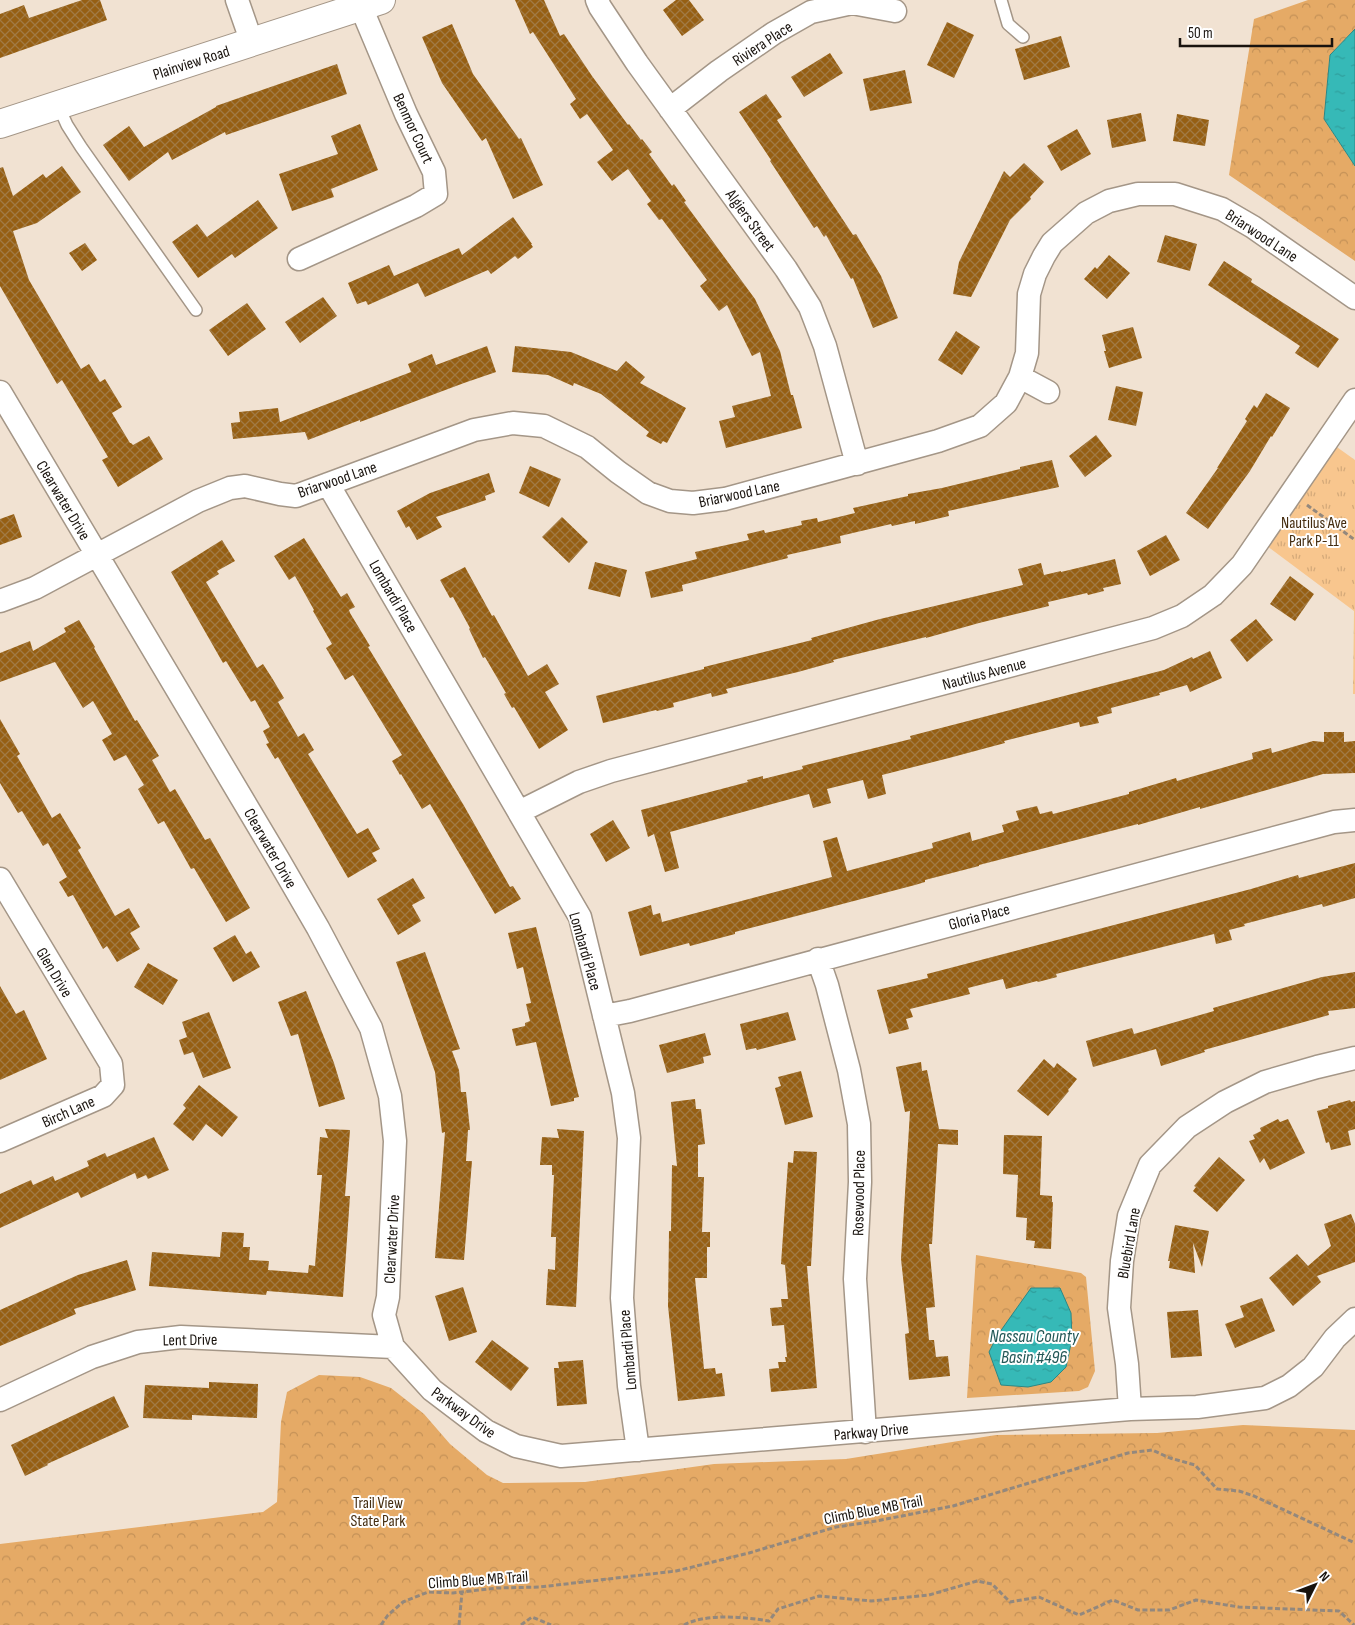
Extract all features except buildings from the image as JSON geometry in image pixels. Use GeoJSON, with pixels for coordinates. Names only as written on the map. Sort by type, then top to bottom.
{"type":"FeatureCollection","features":[{"type":"Feature","properties":{"kind":"main road","name":"Plainview Road"},"geometry":{"type":"LineString","coordinates":[[0,124],[371,3]]}},
{"type":"Feature","properties":{"kind":"street"},"geometry":{"type":"LineString","coordinates":[[237,0],[252,43]]}},
{"type":"Feature","properties":{"kind":"street","name":"Algiers Street"},"geometry":{"type":"LineString","coordinates":[[597,0],[637,63],[786,268],[810,307],[825,346],[857,464]]}},
{"type":"Feature","properties":{"kind":"street","name":"Benmor Court"},"geometry":{"type":"LineString","coordinates":[[299,260],[416,206],[436,194],[434,172],[406,114],[371,3]]}},
{"type":"Feature","properties":{"kind":"street","name":"Riviera Place"},"geometry":{"type":"LineString","coordinates":[[670,109],[719,71],[774,33],[811,12],[852,3],[895,11]]}},
{"type":"Feature","properties":{"kind":"street","name":"Briarwood Lane"},"geometry":{"type":"LineString","coordinates":[[0,602],[35,588],[198,501],[230,488],[245,486],[296,496],[474,430],[513,423],[544,426],[587,447],[648,493],[670,501],[693,504],[725,499],[857,464],[938,441],[980,426],[1006,403],[1020,377],[1027,353],[1029,294],[1035,274],[1052,243],[1086,213],[1109,201],[1138,194],[1175,194],[1222,209],[1254,227],[1355,298]]}},
{"type":"Feature","properties":{"kind":"street"},"geometry":{"type":"LineString","coordinates":[[1020,377],[1048,392]]}},
{"type":"Feature","properties":{"kind":"street","name":"Clearwater Drive"},"geometry":{"type":"LineString","coordinates":[[0,392],[278,859],[372,1028],[390,1096],[395,1141],[388,1297],[384,1314],[393,1347]]}},
{"type":"Feature","properties":{"kind":"street","name":"Nautilus Avenue"},"geometry":{"type":"LineString","coordinates":[[519,812],[579,782],[611,771],[1153,628],[1182,616],[1213,594],[1242,565],[1355,400]]}},
{"type":"Feature","properties":{"kind":"street","name":"Lombardi Place"},"geometry":{"type":"LineString","coordinates":[[328,484],[580,917],[623,1093],[629,1138],[622,1298],[629,1386],[638,1450]]}},
{"type":"Feature","properties":{"kind":"street","name":"Gloria Place"},"geometry":{"type":"LineString","coordinates":[[604,1016],[1334,822],[1355,820]]}},
{"type":"Feature","properties":{"kind":"street","name":"Glen Drive"},"geometry":{"type":"LineString","coordinates":[[0,879],[111,1064]]}},
{"type":"Feature","properties":{"kind":"street","name":"Rosewood Place"},"geometry":{"type":"LineString","coordinates":[[818,959],[827,985],[859,1124],[860,1182],[855,1279],[865,1432]]}},
{"type":"Feature","properties":{"kind":"street","name":"Bluebird Lane"},"geometry":{"type":"LineString","coordinates":[[1130,1409],[1127,1364],[1119,1308],[1122,1260],[1129,1216],[1150,1165],[1187,1127],[1226,1102],[1265,1082],[1355,1058]]}},
{"type":"Feature","properties":{"kind":"street","name":"Birch Lane"},"geometry":{"type":"LineString","coordinates":[[0,1141],[103,1096],[113,1085],[111,1064]]}},
{"type":"Feature","properties":{"kind":"street","name":"Parkway Drive"},"geometry":{"type":"LineString","coordinates":[[393,1347],[432,1390],[486,1431],[516,1446],[561,1456],[1130,1409],[1197,1407],[1265,1398],[1289,1386],[1313,1367],[1335,1338],[1355,1319]]}},
{"type":"Feature","properties":{"kind":"street","name":"Lent Drive"},"geometry":{"type":"LineString","coordinates":[[0,1400],[92,1357],[138,1342],[181,1337],[393,1347]]}},
{"type":"Feature","properties":{"kind":"lane"},"geometry":{"type":"LineString","coordinates":[[1001,0],[1008,24],[1023,38]]}},
{"type":"Feature","properties":{"kind":"lane"},"geometry":{"type":"LineString","coordinates":[[58,105],[67,125],[81,147],[196,310]]}},
{"type":"Feature","properties":{"kind":"path"},"geometry":{"type":"LineString","coordinates":[[1291,493],[1355,540]]}},
{"type":"Feature","properties":{"kind":"path","name":"Climb Blue MB Trail"},"geometry":{"type":"LineString","coordinates":[[381,1625],[388,1615],[403,1602],[428,1592],[462,1592],[497,1588],[565,1585],[676,1571],[749,1553],[836,1527],[953,1506],[1128,1453],[1152,1450],[1170,1458],[1195,1465],[1217,1489],[1239,1490],[1355,1543]]}},
{"type":"Feature","properties":{"kind":"path"},"geometry":{"type":"LineString","coordinates":[[684,1625],[692,1620],[744,1617],[769,1621],[778,1609],[819,1596],[871,1601],[929,1595],[976,1581],[992,1584],[1010,1602],[1039,1597],[1079,1615],[1113,1600],[1138,1610],[1169,1610],[1196,1600],[1239,1607],[1339,1611],[1354,1625]]}},
{"type":"Feature","properties":{"kind":"path"},"geometry":{"type":"LineString","coordinates":[[459,1625],[462,1592]]}},
{"type":"Feature","properties":{"kind":"path"},"geometry":{"type":"LineString","coordinates":[[521,1625],[532,1617],[551,1625]]}},
{"type":"Feature","properties":{"kind":"green space"},"geometry":{"type":"Polygon","coordinates":[[[1308,0],[1355,0],[1355,29],[1330,55],[1324,119],[1355,166],[1355,261],[1229,175],[1254,19],[1308,0]]]}},
{"type":"Feature","properties":{"kind":"green space","name":"Nautilus Ave Park P-11"},"geometry":{"type":"Polygon","coordinates":[[[1327,440],[1355,460],[1355,694],[1353,694],[1354,611],[1259,540],[1327,440]]]}},
{"type":"Feature","properties":{"kind":"green space"},"geometry":{"type":"Polygon","coordinates":[[[1339,522],[1355,534],[1355,575],[1319,549],[1339,522]]]}},
{"type":"Feature","properties":{"kind":"green space"},"geometry":{"type":"Polygon","coordinates":[[[976,1255],[1081,1273],[1086,1277],[1095,1371],[1088,1387],[1079,1391],[967,1398],[976,1255]]]}},
{"type":"Feature","properties":{"kind":"green space","name":"Trail View State Park"},"geometry":{"type":"Polygon","coordinates":[[[319,1375],[360,1377],[391,1388],[424,1414],[450,1444],[487,1475],[503,1483],[585,1482],[714,1464],[846,1459],[996,1435],[1157,1433],[1243,1425],[1355,1430],[1355,1625],[0,1625],[0,1544],[263,1512],[277,1502],[281,1422],[287,1392],[319,1375]]]}},
{"type":"Feature","properties":{"kind":"water"},"geometry":{"type":"Polygon","coordinates":[[[1355,29],[1355,166],[1324,119],[1330,55],[1355,29]]]}},
{"type":"Feature","properties":{"kind":"water","name":"Nassau County Basin #496"},"geometry":{"type":"Polygon","coordinates":[[[1031,1288],[1060,1288],[1071,1313],[1072,1339],[1066,1367],[1051,1382],[1028,1387],[1001,1385],[989,1352],[997,1336],[1031,1288]]]}}]}
